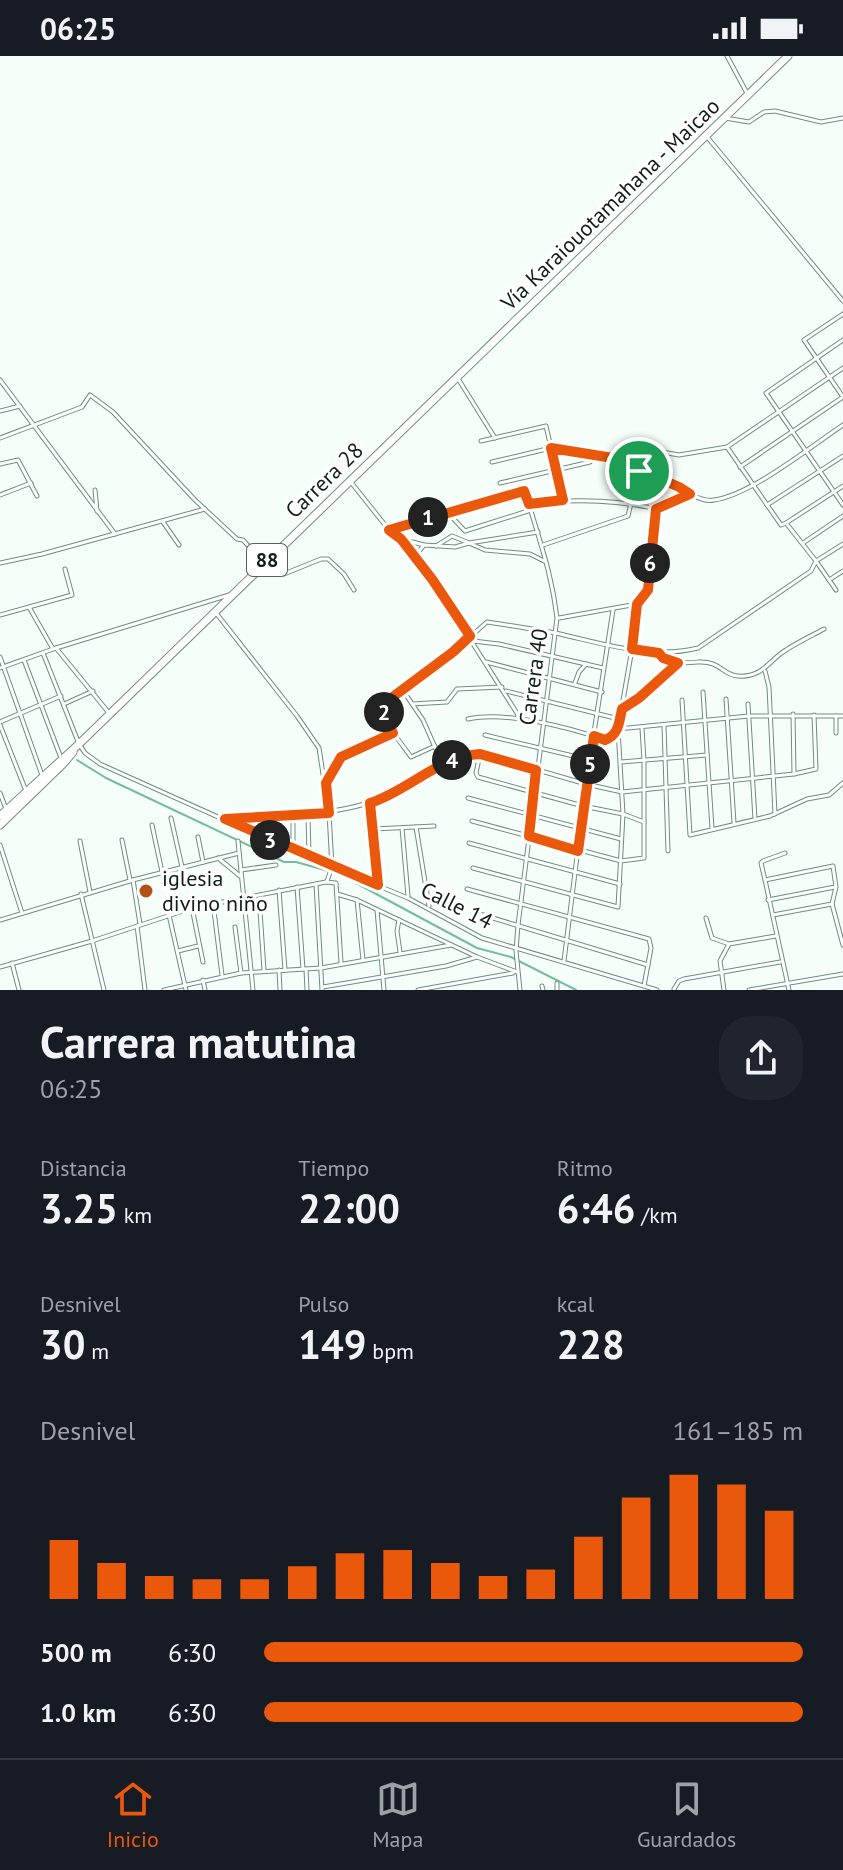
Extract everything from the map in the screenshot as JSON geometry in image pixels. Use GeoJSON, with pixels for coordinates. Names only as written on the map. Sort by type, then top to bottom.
{"type":"FeatureCollection","features":[{"type":"Feature","properties":{"kind":"highway","name":"Vía Karaiouotamahana - Maicao"},"geometry":{"type":"LineString","coordinates":[[457,377],[788,56]]}},
{"type":"Feature","properties":{"kind":"highway","name":"Carrera 28"},"geometry":{"type":"LineString","coordinates":[[5,814],[457,377]]}},
{"type":"Feature","properties":{"kind":"highway","name":"Carrera 28"},"geometry":{"type":"LineString","coordinates":[[0,825],[5,814],[26,791],[43,779]]}},
{"type":"Feature","properties":{"kind":"street"},"geometry":{"type":"LineString","coordinates":[[727,56],[748,95]]}},
{"type":"Feature","properties":{"kind":"street"},"geometry":{"type":"LineString","coordinates":[[725,118],[749,122],[764,112],[775,111],[821,122],[843,118]]}},
{"type":"Feature","properties":{"kind":"street"},"geometry":{"type":"LineString","coordinates":[[707,136],[843,301]]}},
{"type":"Feature","properties":{"kind":"street"},"geometry":{"type":"LineString","coordinates":[[740,467],[843,397],[804,340],[843,314]]}},
{"type":"Feature","properties":{"kind":"street"},"geometry":{"type":"LineString","coordinates":[[843,340],[766,393],[843,505]]}},
{"type":"Feature","properties":{"kind":"street"},"geometry":{"type":"LineString","coordinates":[[613,458],[662,452],[679,455],[727,447],[843,368]]}},
{"type":"Feature","properties":{"kind":"street"},"geometry":{"type":"LineString","coordinates":[[457,377],[495,438]]}},
{"type":"Feature","properties":{"kind":"street"},"geometry":{"type":"LineString","coordinates":[[0,380],[115,534]]}},
{"type":"Feature","properties":{"kind":"street"},"geometry":{"type":"LineString","coordinates":[[0,390],[6,388]]}},
{"type":"Feature","properties":{"kind":"street"},"geometry":{"type":"LineString","coordinates":[[0,438],[82,407],[90,395],[120,418],[195,500],[237,539],[243,540],[284,574],[328,559],[344,574],[354,590]]}},
{"type":"Feature","properties":{"kind":"street"},"geometry":{"type":"LineString","coordinates":[[0,411],[20,406]]}},
{"type":"Feature","properties":{"kind":"street"},"geometry":{"type":"LineString","coordinates":[[492,462],[551,448],[613,458],[707,501],[753,485],[843,425]]}},
{"type":"Feature","properties":{"kind":"street"},"geometry":{"type":"LineString","coordinates":[[481,441],[546,426],[563,500]]}},
{"type":"Feature","properties":{"kind":"street"},"geometry":{"type":"LineString","coordinates":[[727,447],[781,525],[843,486]]}},
{"type":"Feature","properties":{"kind":"street"},"geometry":{"type":"LineString","coordinates":[[767,505],[843,456]]}},
{"type":"Feature","properties":{"kind":"street"},"geometry":{"type":"LineString","coordinates":[[0,464],[18,460],[37,496]]}},
{"type":"Feature","properties":{"kind":"street"},"geometry":{"type":"LineString","coordinates":[[500,483],[590,462]]}},
{"type":"Feature","properties":{"kind":"street"},"geometry":{"type":"LineString","coordinates":[[350,481],[432,579],[520,718]]}},
{"type":"Feature","properties":{"kind":"street"},"geometry":{"type":"LineString","coordinates":[[0,495],[31,483]]}},
{"type":"Feature","properties":{"kind":"street"},"geometry":{"type":"LineString","coordinates":[[95,490],[97,511]]}},
{"type":"Feature","properties":{"kind":"street"},"geometry":{"type":"LineString","coordinates":[[389,530],[446,511],[524,491],[529,504],[576,499],[631,503],[656,509],[690,494]]}},
{"type":"Feature","properties":{"kind":"street"},"geometry":{"type":"LineString","coordinates":[[194,511],[195,500]]}},
{"type":"Feature","properties":{"kind":"street"},"geometry":{"type":"LineString","coordinates":[[543,545],[628,516],[631,503]]}},
{"type":"Feature","properties":{"kind":"street","name":"Carrera 40"},"geometry":{"type":"LineString","coordinates":[[520,990],[516,963],[518,925],[536,770],[557,634],[552,577],[544,561],[543,545],[529,504]]}},
{"type":"Feature","properties":{"kind":"street"},"geometry":{"type":"LineString","coordinates":[[0,563],[205,509]]}},
{"type":"Feature","properties":{"kind":"street"},"geometry":{"type":"LineString","coordinates":[[557,618],[613,610],[637,604],[644,597],[648,590],[656,509]]}},
{"type":"Feature","properties":{"kind":"street"},"geometry":{"type":"LineString","coordinates":[[446,511],[465,531],[531,510]]}},
{"type":"Feature","properties":{"kind":"street"},"geometry":{"type":"LineString","coordinates":[[802,543],[843,516]]}},
{"type":"Feature","properties":{"kind":"street"},"geometry":{"type":"LineString","coordinates":[[163,521],[179,545]]}},
{"type":"Feature","properties":{"kind":"street"},"geometry":{"type":"LineString","coordinates":[[786,523],[836,590]]}},
{"type":"Feature","properties":{"kind":"street"},"geometry":{"type":"LineString","coordinates":[[401,539],[424,545],[455,547],[538,532]]}},
{"type":"Feature","properties":{"kind":"street"},"geometry":{"type":"LineString","coordinates":[[436,546],[452,536],[485,550],[530,554],[544,561]]}},
{"type":"Feature","properties":{"kind":"street"},"geometry":{"type":"LineString","coordinates":[[435,746],[412,758],[393,733],[384,707],[386,702],[453,652],[487,622],[659,653],[698,648],[811,571],[816,561],[843,544]]}},
{"type":"Feature","properties":{"kind":"street"},"geometry":{"type":"LineString","coordinates":[[414,558],[424,545]]}},
{"type":"Feature","properties":{"kind":"street"},"geometry":{"type":"LineString","coordinates":[[0,615],[72,595],[65,569]]}},
{"type":"Feature","properties":{"kind":"street"},"geometry":{"type":"LineString","coordinates":[[829,580],[843,571]]}},
{"type":"Feature","properties":{"kind":"street"},"geometry":{"type":"LineString","coordinates":[[1,668],[231,594]]}},
{"type":"Feature","properties":{"kind":"street"},"geometry":{"type":"LineString","coordinates":[[473,868],[618,907],[623,814],[618,729],[637,604]]}},
{"type":"Feature","properties":{"kind":"street"},"geometry":{"type":"LineString","coordinates":[[29,607],[54,649],[110,713]]}},
{"type":"Feature","properties":{"kind":"street"},"geometry":{"type":"LineString","coordinates":[[213,610],[290,706],[319,748],[326,783],[332,868],[326,882]]}},
{"type":"Feature","properties":{"kind":"street"},"geometry":{"type":"LineString","coordinates":[[564,961],[586,784],[613,610]]}},
{"type":"Feature","properties":{"kind":"street"},"geometry":{"type":"LineString","coordinates":[[659,653],[663,658],[678,663],[718,664],[734,676],[746,676],[764,669],[782,652],[824,629]]}},
{"type":"Feature","properties":{"kind":"street"},"geometry":{"type":"LineString","coordinates":[[473,641],[553,655],[604,668]]}},
{"type":"Feature","properties":{"kind":"street"},"geometry":{"type":"LineString","coordinates":[[43,653],[79,744]]}},
{"type":"Feature","properties":{"kind":"street"},"geometry":{"type":"LineString","coordinates":[[0,657],[1,668],[43,779]]}},
{"type":"Feature","properties":{"kind":"street"},"geometry":{"type":"LineString","coordinates":[[24,660],[62,760]]}},
{"type":"Feature","properties":{"kind":"street"},"geometry":{"type":"LineString","coordinates":[[486,662],[602,692]]}},
{"type":"Feature","properties":{"kind":"street"},"geometry":{"type":"LineString","coordinates":[[622,709],[678,663]]}},
{"type":"Feature","properties":{"kind":"street"},"geometry":{"type":"LineString","coordinates":[[575,683],[586,664]]}},
{"type":"Feature","properties":{"kind":"street"},"geometry":{"type":"LineString","coordinates":[[764,669],[769,687],[775,814]]}},
{"type":"Feature","properties":{"kind":"street"},"geometry":{"type":"LineString","coordinates":[[402,689],[442,764]]}},
{"type":"Feature","properties":{"kind":"street"},"geometry":{"type":"LineString","coordinates":[[412,704],[447,702],[457,689],[504,689],[619,719]]}},
{"type":"Feature","properties":{"kind":"street"},"geometry":{"type":"LineString","coordinates":[[64,704],[93,691]]}},
{"type":"Feature","properties":{"kind":"street"},"geometry":{"type":"LineString","coordinates":[[703,692],[712,829]]}},
{"type":"Feature","properties":{"kind":"street"},"geometry":{"type":"LineString","coordinates":[[26,791],[0,724],[18,713],[61,696]]}},
{"type":"Feature","properties":{"kind":"street"},"geometry":{"type":"LineString","coordinates":[[726,699],[734,824]]}},
{"type":"Feature","properties":{"kind":"street"},"geometry":{"type":"LineString","coordinates":[[682,700],[690,835],[775,814],[807,799],[829,795],[843,783]]}},
{"type":"Feature","properties":{"kind":"street"},"geometry":{"type":"LineString","coordinates":[[748,704],[755,819]]}},
{"type":"Feature","properties":{"kind":"street"},"geometry":{"type":"LineString","coordinates":[[793,714],[794,774]]}},
{"type":"Feature","properties":{"kind":"street"},"geometry":{"type":"LineString","coordinates":[[468,719],[498,716],[520,718],[607,740],[618,729],[728,717],[793,714],[843,716]]}},
{"type":"Feature","properties":{"kind":"street"},"geometry":{"type":"LineString","coordinates":[[225,819],[329,813],[370,803],[383,799],[442,764],[471,754],[483,754],[622,792],[794,774],[816,769],[814,715]]}},
{"type":"Feature","properties":{"kind":"street"},"geometry":{"type":"LineString","coordinates":[[836,716],[836,733]]}},
{"type":"Feature","properties":{"kind":"street"},"geometry":{"type":"LineString","coordinates":[[664,725],[668,851]]}},
{"type":"Feature","properties":{"kind":"street"},"geometry":{"type":"LineString","coordinates":[[472,821],[621,861],[644,858],[641,727]]}},
{"type":"Feature","properties":{"kind":"street"},"geometry":{"type":"LineString","coordinates":[[326,783],[344,755],[393,733]]}},
{"type":"Feature","properties":{"kind":"street"},"geometry":{"type":"LineString","coordinates":[[485,735],[590,760]]}},
{"type":"Feature","properties":{"kind":"street","name":"Calle 14"},"geometry":{"type":"LineString","coordinates":[[79,744],[100,764],[309,855],[332,868],[408,898],[482,938],[654,989]]}},
{"type":"Feature","properties":{"kind":"street"},"geometry":{"type":"LineString","coordinates":[[483,754],[476,773],[478,777],[644,822]]}},
{"type":"Feature","properties":{"kind":"street"},"geometry":{"type":"LineString","coordinates":[[621,762],[707,755]]}},
{"type":"Feature","properties":{"kind":"street"},"geometry":{"type":"LineString","coordinates":[[0,793],[5,814]]}},
{"type":"Feature","properties":{"kind":"street"},"geometry":{"type":"LineString","coordinates":[[468,798],[621,839]]}},
{"type":"Feature","properties":{"kind":"street"},"geometry":{"type":"LineString","coordinates":[[370,803],[378,885]]}},
{"type":"Feature","properties":{"kind":"street"},"geometry":{"type":"LineString","coordinates":[[308,815],[309,855]]}},
{"type":"Feature","properties":{"kind":"street"},"geometry":{"type":"LineString","coordinates":[[293,816],[293,849]]}},
{"type":"Feature","properties":{"kind":"street"},"geometry":{"type":"LineString","coordinates":[[274,817],[276,843]]}},
{"type":"Feature","properties":{"kind":"street"},"geometry":{"type":"LineString","coordinates":[[171,818],[182,867]]}},
{"type":"Feature","properties":{"kind":"street"},"geometry":{"type":"LineString","coordinates":[[152,825],[162,872]]}},
{"type":"Feature","properties":{"kind":"street"},"geometry":{"type":"LineString","coordinates":[[374,829],[434,826]]}},
{"type":"Feature","properties":{"kind":"street"},"geometry":{"type":"LineString","coordinates":[[416,827],[429,908]]}},
{"type":"Feature","properties":{"kind":"street"},"geometry":{"type":"LineString","coordinates":[[402,828],[408,898]]}},
{"type":"Feature","properties":{"kind":"street"},"geometry":{"type":"LineString","coordinates":[[198,837],[203,862]]}},
{"type":"Feature","properties":{"kind":"street"},"geometry":{"type":"LineString","coordinates":[[122,840],[138,924],[145,990]]}},
{"type":"Feature","properties":{"kind":"street"},"geometry":{"type":"LineString","coordinates":[[80,841],[90,892]]}},
{"type":"Feature","properties":{"kind":"street"},"geometry":{"type":"LineString","coordinates":[[238,841],[253,990]]}},
{"type":"Feature","properties":{"kind":"street"},"geometry":{"type":"LineString","coordinates":[[469,843],[620,884]]}},
{"type":"Feature","properties":{"kind":"street"},"geometry":{"type":"LineString","coordinates":[[0,845],[22,913]]}},
{"type":"Feature","properties":{"kind":"street"},"geometry":{"type":"LineString","coordinates":[[0,920],[81,894],[239,853]]}},
{"type":"Feature","properties":{"kind":"street"},"geometry":{"type":"LineString","coordinates":[[785,853],[763,861],[761,867],[789,990]]}},
{"type":"Feature","properties":{"kind":"street"},"geometry":{"type":"LineString","coordinates":[[218,858],[242,878]]}},
{"type":"Feature","properties":{"kind":"street"},"geometry":{"type":"LineString","coordinates":[[241,870],[276,865]]}},
{"type":"Feature","properties":{"kind":"street"},"geometry":{"type":"LineString","coordinates":[[765,880],[833,866],[836,887],[832,904],[843,945]]}},
{"type":"Feature","properties":{"kind":"street"},"geometry":{"type":"LineString","coordinates":[[0,967],[192,908],[326,882],[336,883],[341,963]]}},
{"type":"Feature","properties":{"kind":"street"},"geometry":{"type":"LineString","coordinates":[[316,884],[322,989],[446,966],[477,957]]}},
{"type":"Feature","properties":{"kind":"street"},"geometry":{"type":"LineString","coordinates":[[297,887],[307,990]]}},
{"type":"Feature","properties":{"kind":"street"},"geometry":{"type":"LineString","coordinates":[[768,900],[836,887]]}},
{"type":"Feature","properties":{"kind":"street"},"geometry":{"type":"LineString","coordinates":[[467,889],[649,939],[651,948],[644,986]]}},
{"type":"Feature","properties":{"kind":"street"},"geometry":{"type":"LineString","coordinates":[[279,890],[285,970]]}},
{"type":"Feature","properties":{"kind":"street"},"geometry":{"type":"LineString","coordinates":[[81,894],[104,990]]}},
{"type":"Feature","properties":{"kind":"street"},"geometry":{"type":"LineString","coordinates":[[337,894],[357,900],[477,957],[517,972]]}},
{"type":"Feature","properties":{"kind":"street"},"geometry":{"type":"LineString","coordinates":[[357,900],[363,960]]}},
{"type":"Feature","properties":{"kind":"street"},"geometry":{"type":"LineString","coordinates":[[213,903],[222,976]]}},
{"type":"Feature","properties":{"kind":"street"},"geometry":{"type":"LineString","coordinates":[[772,915],[832,904]]}},
{"type":"Feature","properties":{"kind":"street"},"geometry":{"type":"LineString","coordinates":[[192,908],[203,962]]}},
{"type":"Feature","properties":{"kind":"street"},"geometry":{"type":"LineString","coordinates":[[376,909],[384,990]]}},
{"type":"Feature","properties":{"kind":"street"},"geometry":{"type":"LineString","coordinates":[[260,911],[264,970]]}},
{"type":"Feature","properties":{"kind":"street"},"geometry":{"type":"LineString","coordinates":[[473,912],[648,965]]}},
{"type":"Feature","properties":{"kind":"street"},"geometry":{"type":"LineString","coordinates":[[169,915],[186,990]]}},
{"type":"Feature","properties":{"kind":"street"},"geometry":{"type":"LineString","coordinates":[[706,918],[712,938],[729,944],[776,936]]}},
{"type":"Feature","properties":{"kind":"street"},"geometry":{"type":"LineString","coordinates":[[399,920],[400,953]]}},
{"type":"Feature","properties":{"kind":"street"},"geometry":{"type":"LineString","coordinates":[[235,927],[241,973]]}},
{"type":"Feature","properties":{"kind":"street"},"geometry":{"type":"LineString","coordinates":[[724,990],[720,973],[721,957],[729,944]]}},
{"type":"Feature","properties":{"kind":"street"},"geometry":{"type":"LineString","coordinates":[[164,990],[241,973],[321,968],[451,945]]}},
{"type":"Feature","properties":{"kind":"street"},"geometry":{"type":"LineString","coordinates":[[178,951],[199,946]]}},
{"type":"Feature","properties":{"kind":"street"},"geometry":{"type":"LineString","coordinates":[[674,990],[684,979],[782,962]]}},
{"type":"Feature","properties":{"kind":"street"},"geometry":{"type":"LineString","coordinates":[[12,963],[19,990]]}},
{"type":"Feature","properties":{"kind":"street"},"geometry":{"type":"LineString","coordinates":[[279,970],[280,990]]}},
{"type":"Feature","properties":{"kind":"street"},"geometry":{"type":"LineString","coordinates":[[418,990],[517,972]]}},
{"type":"Feature","properties":{"kind":"street"},"geometry":{"type":"LineString","coordinates":[[749,990],[843,974]]}},
{"type":"Feature","properties":{"kind":"street"},"geometry":{"type":"LineString","coordinates":[[203,980],[205,990]]}},
{"type":"Feature","properties":{"kind":"street"},"geometry":{"type":"LineString","coordinates":[[630,990],[631,982]]}},
{"type":"Feature","properties":{"kind":"street"},"geometry":{"type":"LineString","coordinates":[[557,983],[557,990]]}},
{"type":"Feature","properties":{"kind":"waterway"},"geometry":{"type":"LineString","coordinates":[[77,760],[106,778],[284,862],[296,862],[339,874],[477,948],[511,957],[576,990]]}},
{"type":"Feature","properties":{"kind":"place","name":"iglesia divino niño"},"geometry":{"type":"Point","coordinates":[146,891]}},
{"type":"Feature","properties":{"kind":"route"},"geometry":{"type":"LineString","coordinates":[[551,448],[613,458],[639,471],[690,494],[656,509],[648,590],[637,604],[632,649],[659,653],[661,657],[678,663],[622,709],[618,729],[610,738],[605,740],[594,736],[578,851],[529,836],[536,770],[480,754],[442,764],[383,799],[370,803],[378,885],[225,819],[329,813],[326,783],[341,757],[393,733],[384,712],[386,702],[470,636],[432,579],[401,539],[389,530],[524,491],[529,504],[563,500],[551,448]]}}]}
